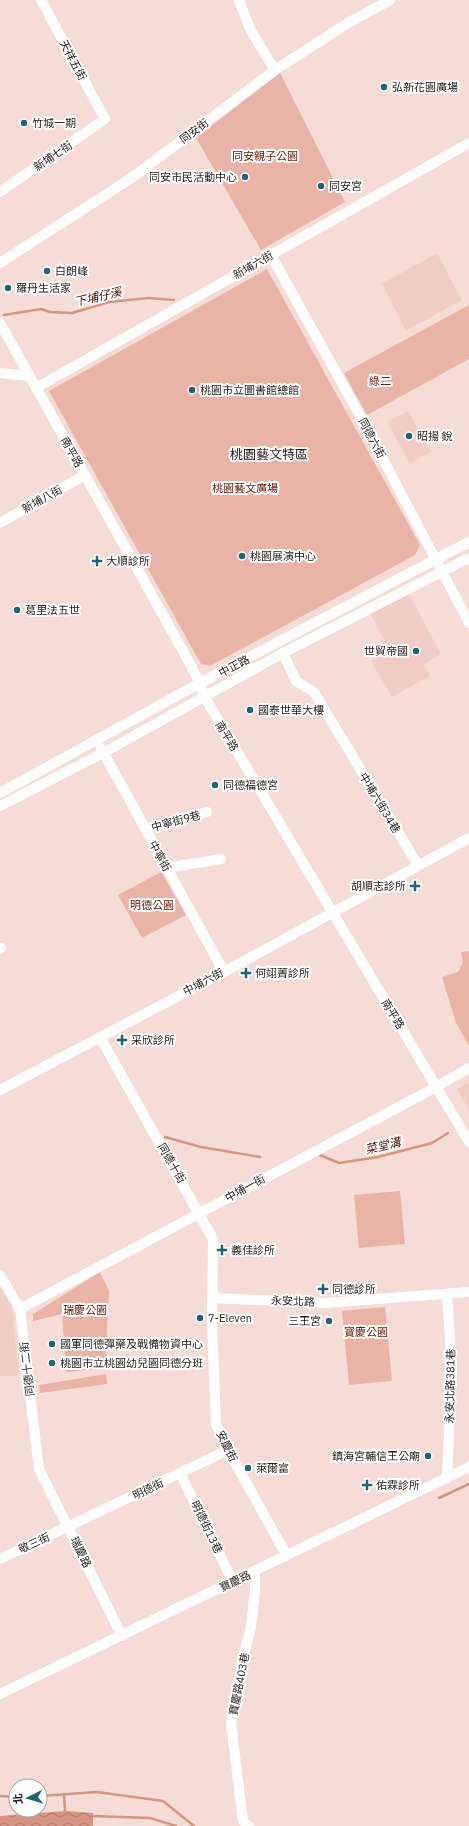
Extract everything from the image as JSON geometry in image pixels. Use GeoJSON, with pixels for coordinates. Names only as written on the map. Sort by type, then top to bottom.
{"type":"FeatureCollection","features":[{"type":"Feature","properties":{"kind":"street","name":"天祥五街"},"geometry":{"type":"LineString","coordinates":[[41,0],[105,120]]}},
{"type":"Feature","properties":{"kind":"street"},"geometry":{"type":"LineString","coordinates":[[239,0],[251,31],[275,70]]}},
{"type":"Feature","properties":{"kind":"street","name":"同安街"},"geometry":{"type":"LineString","coordinates":[[0,263],[133,177],[275,70],[348,23],[390,0]]}},
{"type":"Feature","properties":{"kind":"street","name":"新埔七街"},"geometry":{"type":"LineString","coordinates":[[0,192],[105,120]]}},
{"type":"Feature","properties":{"kind":"street","name":"新埔六街"},"geometry":{"type":"LineString","coordinates":[[36,388],[469,143]]}},
{"type":"Feature","properties":{"kind":"street","name":"同德六街"},"geometry":{"type":"LineString","coordinates":[[271,255],[436,559],[441,572],[469,623]]}},
{"type":"Feature","properties":{"kind":"street","name":"南平路"},"geometry":{"type":"LineString","coordinates":[[0,323],[200,683],[204,696],[469,1142]]}},
{"type":"Feature","properties":{"kind":"street"},"geometry":{"type":"LineString","coordinates":[[0,373],[29,376]]}},
{"type":"Feature","properties":{"kind":"street","name":"新埔八街"},"geometry":{"type":"LineString","coordinates":[[0,522],[85,475]]}},
{"type":"Feature","properties":{"kind":"street","name":"中正路"},"geometry":{"type":"LineString","coordinates":[[0,793],[200,683],[469,542]]}},
{"type":"Feature","properties":{"kind":"street","name":"中正路"},"geometry":{"type":"LineString","coordinates":[[0,806],[103,753],[283,653],[469,558]]}},
{"type":"Feature","properties":{"kind":"street","name":"中埔六街34巷"},"geometry":{"type":"LineString","coordinates":[[283,653],[296,681],[314,692],[418,865]]}},
{"type":"Feature","properties":{"kind":"street","name":"中寧街"},"geometry":{"type":"LineString","coordinates":[[97,741],[224,972]]}},
{"type":"Feature","properties":{"kind":"street","name":"中寧街9巷"},"geometry":{"type":"LineString","coordinates":[[145,829],[208,812]]}},
{"type":"Feature","properties":{"kind":"street","name":"中埔六街"},"geometry":{"type":"LineString","coordinates":[[0,1090],[224,972],[469,838]]}},
{"type":"Feature","properties":{"kind":"street"},"geometry":{"type":"LineString","coordinates":[[166,868],[221,859]]}},
{"type":"Feature","properties":{"kind":"street","name":"同德十街"},"geometry":{"type":"LineString","coordinates":[[100,1037],[200,1213],[213,1239],[212,1298]]}},
{"type":"Feature","properties":{"kind":"street","name":"中埔一街"},"geometry":{"type":"LineString","coordinates":[[20,1309],[469,1068]]}},
{"type":"Feature","properties":{"kind":"street","name":"同德十二街"},"geometry":{"type":"LineString","coordinates":[[0,1275],[20,1309],[39,1469]]}},
{"type":"Feature","properties":{"kind":"street","name":"永安北路"},"geometry":{"type":"LineString","coordinates":[[212,1298],[326,1302],[469,1292]]}},
{"type":"Feature","properties":{"kind":"street","name":"永安北路381巷"},"geometry":{"type":"LineString","coordinates":[[447,1294],[452,1368],[447,1478]]}},
{"type":"Feature","properties":{"kind":"street","name":"安慶街"},"geometry":{"type":"LineString","coordinates":[[212,1298],[216,1424],[228,1450],[287,1556]]}},
{"type":"Feature","properties":{"kind":"street","name":"明德街"},"geometry":{"type":"LineString","coordinates":[[68,1527],[228,1450]]}},
{"type":"Feature","properties":{"kind":"street","name":"寶慶路"},"geometry":{"type":"LineString","coordinates":[[0,1694],[469,1467]]}},
{"type":"Feature","properties":{"kind":"street","name":"瑞慶路"},"geometry":{"type":"LineString","coordinates":[[39,1469],[122,1636]]}},
{"type":"Feature","properties":{"kind":"street","name":"明德街13巷"},"geometry":{"type":"LineString","coordinates":[[180,1473],[233,1582]]}},
{"type":"Feature","properties":{"kind":"street","name":"敬三街"},"geometry":{"type":"LineString","coordinates":[[0,1559],[68,1527]]}},
{"type":"Feature","properties":{"kind":"street","name":"寶慶路403巷"},"geometry":{"type":"LineString","coordinates":[[246,1824],[231,1723],[243,1657],[252,1627],[256,1591],[255,1571]]}},
{"type":"Feature","properties":{"kind":"shaded area"},"geometry":{"type":"Polygon","coordinates":[[[437,253],[462,300],[406,331],[382,284],[437,253]]]}},
{"type":"Feature","properties":{"kind":"shaded area","name":"昭揚 銳"},"geometry":{"type":"Polygon","coordinates":[[[408,411],[431,452],[410,463],[387,422],[408,411]]]}},
{"type":"Feature","properties":{"kind":"shaded area","name":"世貿帝國"},"geometry":{"type":"Polygon","coordinates":[[[409,594],[441,654],[424,664],[430,676],[392,697],[371,661],[390,651],[370,613],[409,594]]]}},
{"type":"Feature","properties":{"kind":"shaded area"},"geometry":{"type":"Polygon","coordinates":[[[469,1082],[469,1110],[457,1089],[469,1082]]]}},
{"type":"Feature","properties":{"kind":"shaded area"},"geometry":{"type":"Polygon","coordinates":[[[0,1287],[12,1307],[19,1376],[0,1376],[0,1287]]]}},
{"type":"Feature","properties":{"kind":"green space","name":"同安親子公園"},"geometry":{"type":"Polygon","coordinates":[[[280,73],[345,202],[261,250],[196,138],[280,73]]]}},
{"type":"Feature","properties":{"kind":"green space","name":"桃園藝文廣場"},"geometry":{"type":"Polygon","coordinates":[[[267,269],[420,545],[415,555],[210,666],[201,664],[49,391],[267,269]]]}},
{"type":"Feature","properties":{"kind":"green space","name":"綠二"},"geometry":{"type":"Polygon","coordinates":[[[469,305],[469,359],[367,415],[344,373],[469,305]]]}},
{"type":"Feature","properties":{"kind":"green space","name":"明德公園"},"geometry":{"type":"Polygon","coordinates":[[[161,872],[186,915],[142,938],[118,895],[161,872]]]}},
{"type":"Feature","properties":{"kind":"green space"},"geometry":{"type":"Polygon","coordinates":[[[469,951],[469,1046],[456,1023],[442,977],[458,972],[463,962],[461,952],[469,951]]]}},
{"type":"Feature","properties":{"kind":"green space"},"geometry":{"type":"Polygon","coordinates":[[[400,1191],[405,1244],[359,1248],[354,1195],[400,1191]]]}},
{"type":"Feature","properties":{"kind":"green space","name":"瑞慶公園"},"geometry":{"type":"Polygon","coordinates":[[[100,1272],[109,1291],[105,1368],[66,1372],[62,1314],[33,1321],[33,1314],[100,1272]]]}},
{"type":"Feature","properties":{"kind":"green space","name":"寶慶公園"},"geometry":{"type":"Polygon","coordinates":[[[385,1307],[392,1381],[349,1385],[342,1311],[385,1307]]]}},
{"type":"Feature","properties":{"kind":"green space"},"geometry":{"type":"Polygon","coordinates":[[[106,1374],[107,1384],[40,1393],[39,1385],[106,1374]]]}},
{"type":"Feature","properties":{"kind":"water"},"geometry":{"type":"Polygon","coordinates":[[[65,1811],[93,1813],[93,1826],[0,1826],[0,1816],[8,1815],[8,1818],[48,1818],[48,1812],[65,1811]]]}},
{"type":"Feature","properties":{"kind":"waterway","name":"下埔仔溪"},"geometry":{"type":"LineString","coordinates":[[4,315],[41,309],[50,312],[72,313],[109,302],[149,298],[174,300]]}},
{"type":"Feature","properties":{"kind":"waterway","name":"菜堂溝"},"geometry":{"type":"LineString","coordinates":[[320,1155],[339,1163],[378,1157],[432,1143],[448,1133]]}},
{"type":"Feature","properties":{"kind":"waterway","name":"菜堂溝"},"geometry":{"type":"LineString","coordinates":[[165,1137],[201,1147],[260,1157]]}},
{"type":"Feature","properties":{"kind":"waterway"},"geometry":{"type":"LineString","coordinates":[[439,1498],[469,1484]]}},
{"type":"Feature","properties":{"kind":"waterway"},"geometry":{"type":"LineString","coordinates":[[48,1795],[97,1792],[163,1801],[194,1826]]}},
{"type":"Feature","properties":{"kind":"waterway"},"geometry":{"type":"LineString","coordinates":[[64,1794],[65,1811]]}},
{"type":"Feature","properties":{"kind":"waterway"},"geometry":{"type":"LineString","coordinates":[[0,1796],[8,1796]]}},
{"type":"Feature","properties":{"kind":"waterway"},"geometry":{"type":"LineString","coordinates":[[93,1816],[150,1818],[176,1826]]}},
{"type":"Feature","properties":{"kind":"place","name":"弘新花園廣場"},"geometry":{"type":"Point","coordinates":[384,87]}},
{"type":"Feature","properties":{"kind":"place","name":"竹城一期"},"geometry":{"type":"Point","coordinates":[24,123]}},
{"type":"Feature","properties":{"kind":"place","name":"同安市民活動中心"},"geometry":{"type":"Point","coordinates":[245,177]}},
{"type":"Feature","properties":{"kind":"place","name":"同安宮"},"geometry":{"type":"Point","coordinates":[321,186]}},
{"type":"Feature","properties":{"kind":"place","name":"白朗峰"},"geometry":{"type":"Point","coordinates":[47,271]}},
{"type":"Feature","properties":{"kind":"place","name":"羅丹生活家"},"geometry":{"type":"Point","coordinates":[8,288]}},
{"type":"Feature","properties":{"kind":"place","name":"桃園市立圖書館總館"},"geometry":{"type":"Point","coordinates":[192,390]}},
{"type":"Feature","properties":{"kind":"place","name":"昭揚 銳"},"geometry":{"type":"Point","coordinates":[409,436]}},
{"type":"Feature","properties":{"kind":"place","name":"桃園展演中心"},"geometry":{"type":"Point","coordinates":[242,556]}},
{"type":"Feature","properties":{"kind":"place","name":"大順診所"},"geometry":{"type":"Point","coordinates":[97,561]}},
{"type":"Feature","properties":{"kind":"place","name":"葛里法五世"},"geometry":{"type":"Point","coordinates":[17,610]}},
{"type":"Feature","properties":{"kind":"place","name":"世貿帝國"},"geometry":{"type":"Point","coordinates":[416,651]}},
{"type":"Feature","properties":{"kind":"place","name":"國泰世華大樓"},"geometry":{"type":"Point","coordinates":[250,710]}},
{"type":"Feature","properties":{"kind":"place","name":"同德福德宮"},"geometry":{"type":"Point","coordinates":[215,785]}},
{"type":"Feature","properties":{"kind":"place","name":"胡順志診所"},"geometry":{"type":"Point","coordinates":[415,886]}},
{"type":"Feature","properties":{"kind":"place","name":"何翊菁診所"},"geometry":{"type":"Point","coordinates":[246,973]}},
{"type":"Feature","properties":{"kind":"place","name":"采欣診所"},"geometry":{"type":"Point","coordinates":[122,1040]}},
{"type":"Feature","properties":{"kind":"place","name":"義佳診所"},"geometry":{"type":"Point","coordinates":[222,1250]}},
{"type":"Feature","properties":{"kind":"place","name":"同德診所"},"geometry":{"type":"Point","coordinates":[323,1289]}},
{"type":"Feature","properties":{"kind":"place","name":"7-Eleven"},"geometry":{"type":"Point","coordinates":[200,1318]}},
{"type":"Feature","properties":{"kind":"place","name":"三王宮"},"geometry":{"type":"Point","coordinates":[329,1321]}},
{"type":"Feature","properties":{"kind":"place","name":"國軍同德彈藥及戰備物資中心"},"geometry":{"type":"Point","coordinates":[52,1344]}},
{"type":"Feature","properties":{"kind":"place","name":"桃園市立桃園幼兒園同德分班"},"geometry":{"type":"Point","coordinates":[52,1363]}},
{"type":"Feature","properties":{"kind":"place","name":"鎮海宮輔信王公廟"},"geometry":{"type":"Point","coordinates":[428,1456]}},
{"type":"Feature","properties":{"kind":"place","name":"萊爾富"},"geometry":{"type":"Point","coordinates":[248,1468]}},
{"type":"Feature","properties":{"kind":"place","name":"佑霖診所"},"geometry":{"type":"Point","coordinates":[367,1485]}},
{"type":"Feature","properties":{"kind":"district","name":"桃園藝文特區"},"geometry":{"type":"Point","coordinates":[269,454]}}]}
